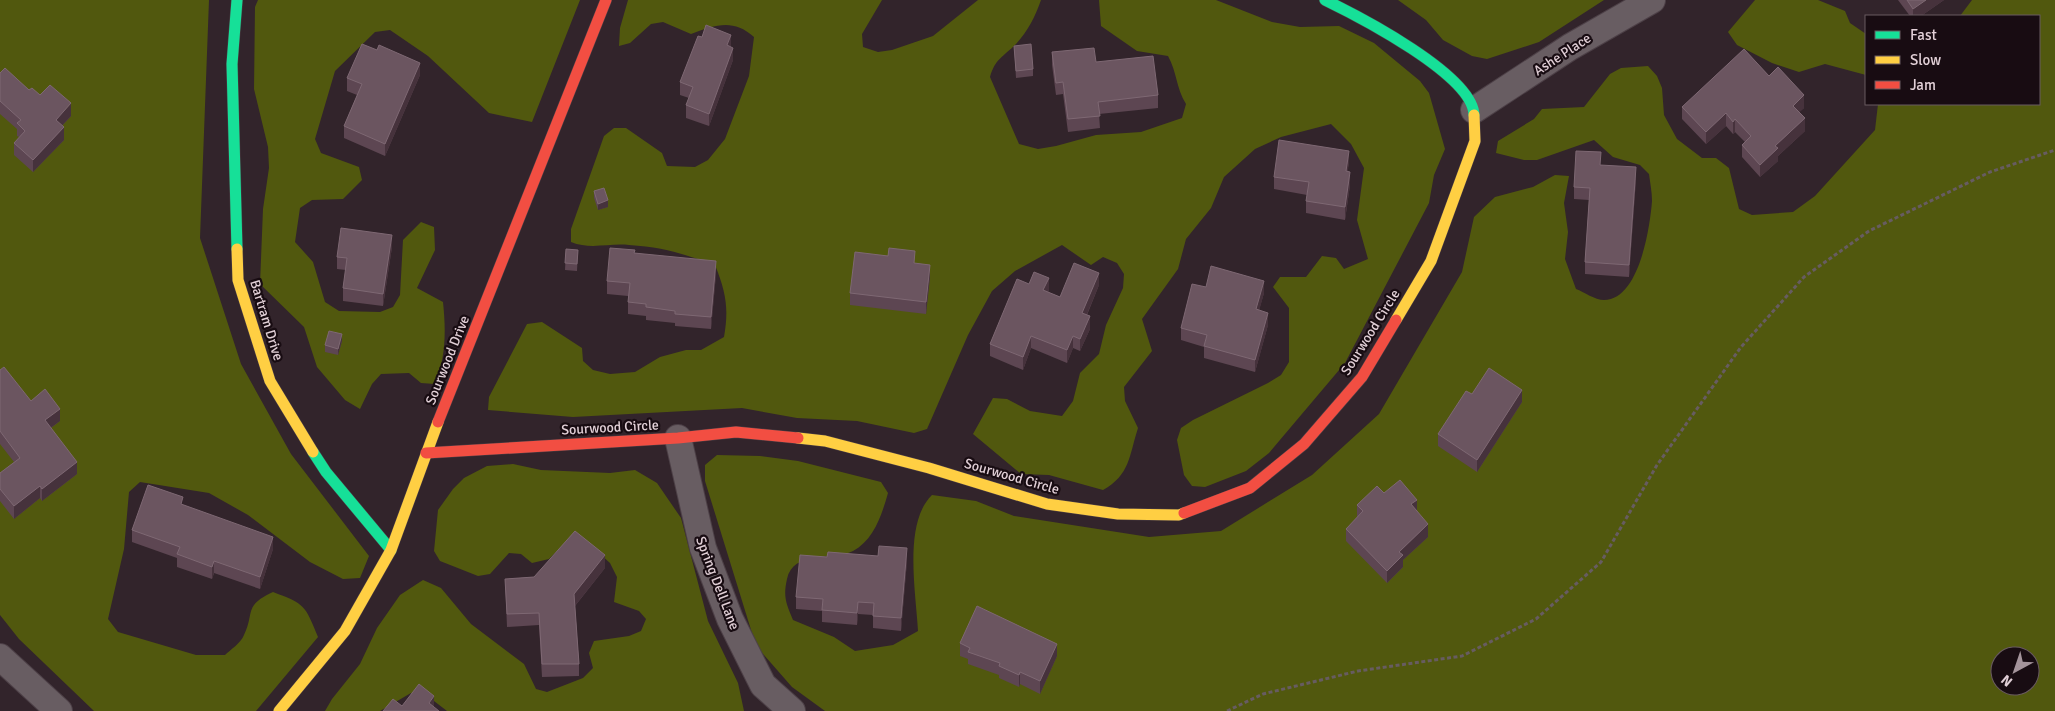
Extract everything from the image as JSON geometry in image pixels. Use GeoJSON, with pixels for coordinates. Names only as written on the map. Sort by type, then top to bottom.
{"type":"FeatureCollection","features":[{"type":"Feature","properties":{"kind":"street","name":"Bartram Drive"},"geometry":{"type":"LineString","coordinates":[[238,0],[232,64],[238,280],[270,381],[326,472],[391,550]]}},
{"type":"Feature","properties":{"kind":"street","name":"Sourwood Drive"},"geometry":{"type":"LineString","coordinates":[[279,711],[345,631],[391,550],[426,453],[606,0]]}},
{"type":"Feature","properties":{"kind":"street"},"geometry":{"type":"LineString","coordinates":[[1325,0],[1367,21],[1415,50],[1461,89],[1474,110]]}},
{"type":"Feature","properties":{"kind":"street","name":"Ashe Place"},"geometry":{"type":"LineString","coordinates":[[1474,110],[1512,87],[1570,46],[1652,0]]}},
{"type":"Feature","properties":{"kind":"street","name":"Sourwood Circle"},"geometry":{"type":"LineString","coordinates":[[426,453],[678,438],[736,432],[825,441],[929,468],[1047,504],[1118,514],[1179,515],[1250,488],[1304,444],[1362,377],[1431,261],[1475,141],[1474,110]]}},
{"type":"Feature","properties":{"kind":"street","name":"Spring Dell Lane"},"geometry":{"type":"LineString","coordinates":[[678,438],[702,548],[730,619],[764,685],[792,711]]}},
{"type":"Feature","properties":{"kind":"street"},"geometry":{"type":"LineString","coordinates":[[0,657],[59,711]]}},
{"type":"Feature","properties":{"kind":"path"},"geometry":{"type":"LineString","coordinates":[[1226,711],[1263,694],[1358,671],[1462,656],[1536,619],[1601,562],[1657,465],[1696,410],[1741,347],[1804,277],[1869,231],[1990,172],[2055,150]]}},
{"type":"Feature","properties":{"kind":"green space"},"geometry":{"type":"Polygon","coordinates":[[[0,0],[209,0],[200,238],[241,364],[291,454],[369,556],[360,578],[343,579],[310,562],[248,515],[209,493],[140,482],[129,492],[124,549],[108,619],[118,632],[196,655],[225,655],[243,638],[251,610],[257,601],[273,592],[298,603],[310,618],[318,637],[256,711],[94,711],[19,639],[0,615],[0,0]]]}},
{"type":"Feature","properties":{"kind":"green space"},"geometry":{"type":"Polygon","coordinates":[[[258,0],[580,0],[532,122],[489,113],[428,56],[390,30],[375,32],[335,71],[315,139],[321,153],[359,167],[362,180],[343,199],[312,200],[300,208],[295,242],[313,262],[325,302],[339,311],[380,312],[393,307],[400,295],[403,240],[421,222],[434,227],[435,250],[417,288],[443,302],[444,344],[439,374],[435,384],[421,383],[409,373],[381,374],[372,384],[360,409],[345,400],[317,367],[304,327],[260,284],[263,209],[269,168],[268,147],[254,89],[255,7],[258,0]]]}},
{"type":"Feature","properties":{"kind":"green space"},"geometry":{"type":"Polygon","coordinates":[[[628,0],[882,0],[862,34],[863,47],[878,52],[892,50],[933,36],[978,0],[1041,0],[1028,29],[1016,44],[997,62],[990,77],[1019,144],[1038,149],[1096,135],[1141,132],[1182,118],[1186,104],[1168,56],[1137,51],[1101,26],[1099,0],[1216,0],[1272,22],[1300,27],[1339,26],[1374,43],[1420,81],[1429,93],[1445,149],[1434,175],[1429,203],[1345,363],[1269,453],[1246,471],[1205,487],[1192,486],[1184,475],[1177,440],[1181,428],[1281,375],[1289,362],[1289,308],[1273,287],[1280,277],[1306,277],[1322,256],[1336,258],[1344,269],[1368,259],[1357,220],[1364,168],[1351,144],[1331,124],[1281,137],[1255,149],[1224,177],[1211,208],[1186,239],[1178,269],[1142,319],[1152,351],[1124,387],[1125,401],[1138,428],[1124,471],[1119,478],[1103,490],[1049,475],[1021,474],[973,434],[993,398],[1007,399],[1030,411],[1062,416],[1073,401],[1080,373],[1099,354],[1106,325],[1123,288],[1124,274],[1117,263],[1103,257],[1091,265],[1062,245],[1015,271],[992,291],[968,335],[927,429],[914,433],[857,421],[797,418],[742,408],[573,417],[488,410],[489,397],[527,324],[542,322],[582,348],[583,361],[593,370],[610,374],[635,372],[660,357],[686,350],[701,350],[724,337],[726,301],[715,265],[683,254],[652,247],[622,245],[585,246],[571,242],[571,229],[604,136],[614,128],[626,128],[662,153],[667,166],[695,167],[708,160],[725,139],[749,76],[754,37],[739,27],[731,25],[716,26],[691,34],[663,22],[651,24],[630,43],[619,46],[620,28],[628,0]]]}},
{"type":"Feature","properties":{"kind":"green space"},"geometry":{"type":"Polygon","coordinates":[[[1398,0],[1604,0],[1539,42],[1487,59],[1472,56],[1443,40],[1426,20],[1398,0]]]}},
{"type":"Feature","properties":{"kind":"green space"},"geometry":{"type":"Polygon","coordinates":[[[1755,0],[1818,0],[1845,11],[1850,23],[1865,33],[1865,75],[1825,64],[1799,72],[1772,63],[1737,45],[1728,32],[1755,0]]]}},
{"type":"Feature","properties":{"kind":"green space"},"geometry":{"type":"Polygon","coordinates":[[[1972,0],[2055,0],[2055,711],[825,711],[792,687],[756,646],[705,481],[705,465],[717,455],[760,456],[798,461],[881,482],[888,493],[880,518],[866,540],[853,551],[805,560],[797,564],[791,570],[787,579],[785,591],[793,620],[834,637],[855,651],[893,645],[918,631],[913,559],[914,540],[917,523],[923,507],[932,495],[976,501],[1014,516],[1149,537],[1221,531],[1312,475],[1379,414],[1462,272],[1474,217],[1495,197],[1533,187],[1555,175],[1569,176],[1564,203],[1568,232],[1565,259],[1576,289],[1601,300],[1616,297],[1626,288],[1634,276],[1645,244],[1652,201],[1649,174],[1640,165],[1613,157],[1594,140],[1537,160],[1524,160],[1496,153],[1498,141],[1534,119],[1542,109],[1584,107],[1610,74],[1621,68],[1648,66],[1657,76],[1662,88],[1664,115],[1677,139],[1702,158],[1716,158],[1729,168],[1739,209],[1752,215],[1793,212],[1815,196],[1875,130],[1878,105],[2040,105],[2040,15],[1961,15],[1972,0]]]}},
{"type":"Feature","properties":{"kind":"green space"},"geometry":{"type":"Polygon","coordinates":[[[513,464],[541,470],[610,473],[635,470],[657,483],[681,518],[708,621],[738,683],[744,711],[447,711],[434,701],[411,693],[380,711],[325,711],[332,699],[360,664],[377,628],[400,595],[423,580],[441,588],[471,624],[524,664],[536,689],[547,692],[583,678],[593,668],[589,653],[594,641],[629,636],[641,631],[646,619],[639,611],[614,602],[617,577],[610,563],[580,536],[567,541],[549,559],[532,563],[521,554],[509,553],[490,574],[478,576],[440,561],[434,551],[438,510],[453,489],[464,478],[487,466],[513,464]]]}},
{"type":"Feature","properties":{"kind":"building"},"geometry":{"type":"Polygon","coordinates":[[[1907,0],[1926,0],[1913,9],[1907,0]]]}},
{"type":"Feature","properties":{"kind":"building"},"geometry":{"type":"Polygon","coordinates":[[[706,25],[731,35],[727,45],[733,48],[709,114],[686,105],[693,87],[680,82],[698,36],[702,37],[706,25]]]}},
{"type":"Feature","properties":{"kind":"building"},"geometry":{"type":"Polygon","coordinates":[[[362,44],[377,50],[379,45],[420,63],[385,144],[344,126],[362,84],[347,78],[362,44]]]}},
{"type":"Feature","properties":{"kind":"building"},"geometry":{"type":"Polygon","coordinates":[[[1031,44],[1033,69],[1016,71],[1014,46],[1031,44]]]}},
{"type":"Feature","properties":{"kind":"building"},"geometry":{"type":"Polygon","coordinates":[[[1094,48],[1096,62],[1153,56],[1158,95],[1098,102],[1100,116],[1068,119],[1063,82],[1056,83],[1052,52],[1094,48]]]}},
{"type":"Feature","properties":{"kind":"building"},"geometry":{"type":"Polygon","coordinates":[[[1744,49],[1769,76],[1778,67],[1804,95],[1793,106],[1805,118],[1775,146],[1778,148],[1760,165],[1742,145],[1751,136],[1735,119],[1733,122],[1726,113],[1706,132],[1682,107],[1744,49]]]}},
{"type":"Feature","properties":{"kind":"building"},"geometry":{"type":"Polygon","coordinates":[[[5,68],[29,90],[32,88],[40,95],[50,85],[71,103],[56,120],[64,127],[33,160],[14,143],[25,131],[17,123],[21,120],[0,101],[0,73],[5,68]]]}},
{"type":"Feature","properties":{"kind":"building"},"geometry":{"type":"Polygon","coordinates":[[[1279,140],[1349,151],[1346,171],[1350,172],[1345,207],[1306,201],[1309,182],[1274,177],[1279,140]]]}},
{"type":"Feature","properties":{"kind":"building"},"geometry":{"type":"Polygon","coordinates":[[[1576,151],[1601,152],[1600,165],[1636,167],[1629,265],[1585,262],[1590,188],[1574,187],[1576,151]]]}},
{"type":"Feature","properties":{"kind":"building"},"geometry":{"type":"Polygon","coordinates":[[[604,188],[608,200],[598,204],[594,191],[604,188]]]}},
{"type":"Feature","properties":{"kind":"building"},"geometry":{"type":"Polygon","coordinates":[[[341,228],[392,235],[383,294],[343,288],[347,258],[337,257],[341,228]]]}},
{"type":"Feature","properties":{"kind":"building"},"geometry":{"type":"Polygon","coordinates":[[[610,248],[635,250],[634,253],[716,261],[711,317],[675,314],[675,311],[646,307],[646,304],[628,302],[630,283],[607,281],[610,248]]]}},
{"type":"Feature","properties":{"kind":"building"},"geometry":{"type":"Polygon","coordinates":[[[889,248],[915,251],[914,263],[930,265],[926,302],[850,293],[855,252],[888,256],[889,248]]]}},
{"type":"Feature","properties":{"kind":"building"},"geometry":{"type":"Polygon","coordinates":[[[566,249],[578,250],[577,264],[565,263],[566,249]]]}},
{"type":"Feature","properties":{"kind":"building"},"geometry":{"type":"Polygon","coordinates":[[[1074,263],[1099,273],[1082,313],[1090,316],[1080,339],[1073,336],[1067,350],[1031,336],[1023,357],[990,344],[1017,279],[1029,284],[1034,272],[1049,278],[1043,290],[1060,297],[1074,263]]]}},
{"type":"Feature","properties":{"kind":"building"},"geometry":{"type":"Polygon","coordinates":[[[1211,266],[1264,281],[1256,309],[1268,313],[1255,360],[1204,346],[1207,335],[1181,328],[1192,284],[1206,287],[1211,266]]]}},
{"type":"Feature","properties":{"kind":"building"},"geometry":{"type":"Polygon","coordinates":[[[329,331],[342,334],[338,349],[325,345],[329,331]]]}},
{"type":"Feature","properties":{"kind":"building"},"geometry":{"type":"Polygon","coordinates":[[[4,367],[31,401],[45,389],[60,409],[45,420],[77,462],[42,489],[40,486],[14,506],[0,489],[0,473],[20,458],[0,431],[0,370],[4,367]]]}},
{"type":"Feature","properties":{"kind":"building"},"geometry":{"type":"Polygon","coordinates":[[[1489,368],[1522,390],[1477,460],[1438,434],[1466,391],[1472,394],[1489,368]]]}},
{"type":"Feature","properties":{"kind":"building"},"geometry":{"type":"Polygon","coordinates":[[[1400,480],[1417,500],[1411,504],[1428,524],[1399,552],[1403,555],[1387,571],[1346,529],[1363,511],[1357,505],[1377,486],[1384,493],[1400,480]]]}},
{"type":"Feature","properties":{"kind":"building"},"geometry":{"type":"Polygon","coordinates":[[[148,485],[183,497],[181,504],[273,537],[260,577],[214,561],[212,567],[177,554],[180,547],[132,530],[148,485]]]}},
{"type":"Feature","properties":{"kind":"building"},"geometry":{"type":"Polygon","coordinates":[[[575,531],[605,555],[574,594],[579,664],[542,664],[539,613],[507,614],[505,579],[534,577],[575,531]]]}},
{"type":"Feature","properties":{"kind":"building"},"geometry":{"type":"Polygon","coordinates":[[[879,546],[907,548],[901,618],[873,616],[874,603],[858,602],[857,613],[822,610],[823,599],[796,597],[800,555],[827,557],[828,552],[878,556],[879,546]]]}},
{"type":"Feature","properties":{"kind":"building"},"geometry":{"type":"Polygon","coordinates":[[[977,606],[1057,644],[1040,681],[1020,672],[1019,675],[999,666],[1000,663],[968,652],[970,648],[960,643],[977,606]]]}},
{"type":"Feature","properties":{"kind":"building"},"geometry":{"type":"Polygon","coordinates":[[[419,684],[434,696],[429,703],[439,711],[383,711],[393,699],[402,706],[419,684]]]}},
{"type":"Feature","properties":{"kind":"traffic: fast"},"geometry":{"type":"LineString","coordinates":[[237,0],[232,64],[237,249]]}},
{"type":"Feature","properties":{"kind":"traffic: fast"},"geometry":{"type":"LineString","coordinates":[[1325,0],[1412,48],[1435,65],[1455,82],[1469,99],[1474,115]]}},
{"type":"Feature","properties":{"kind":"traffic: fast"},"geometry":{"type":"LineString","coordinates":[[313,452],[326,472],[391,550]]}},
{"type":"Feature","properties":{"kind":"traffic: slow"},"geometry":{"type":"LineString","coordinates":[[1396,320],[1431,261],[1475,141],[1474,115]]}},
{"type":"Feature","properties":{"kind":"traffic: slow"},"geometry":{"type":"LineString","coordinates":[[237,249],[238,280],[270,381],[313,452]]}},
{"type":"Feature","properties":{"kind":"traffic: slow"},"geometry":{"type":"LineString","coordinates":[[279,711],[345,631],[391,550],[438,422]]}},
{"type":"Feature","properties":{"kind":"traffic: slow"},"geometry":{"type":"LineString","coordinates":[[798,438],[825,441],[929,468],[1047,504],[1118,514],[1179,515],[1184,513]]}},
{"type":"Feature","properties":{"kind":"traffic: jam"},"geometry":{"type":"LineString","coordinates":[[438,422],[606,0]]}},
{"type":"Feature","properties":{"kind":"traffic: jam"},"geometry":{"type":"LineString","coordinates":[[1184,513],[1250,488],[1304,444],[1362,377],[1396,320]]}},
{"type":"Feature","properties":{"kind":"traffic: jam"},"geometry":{"type":"LineString","coordinates":[[426,453],[678,438],[736,432],[798,438]]}}]}
